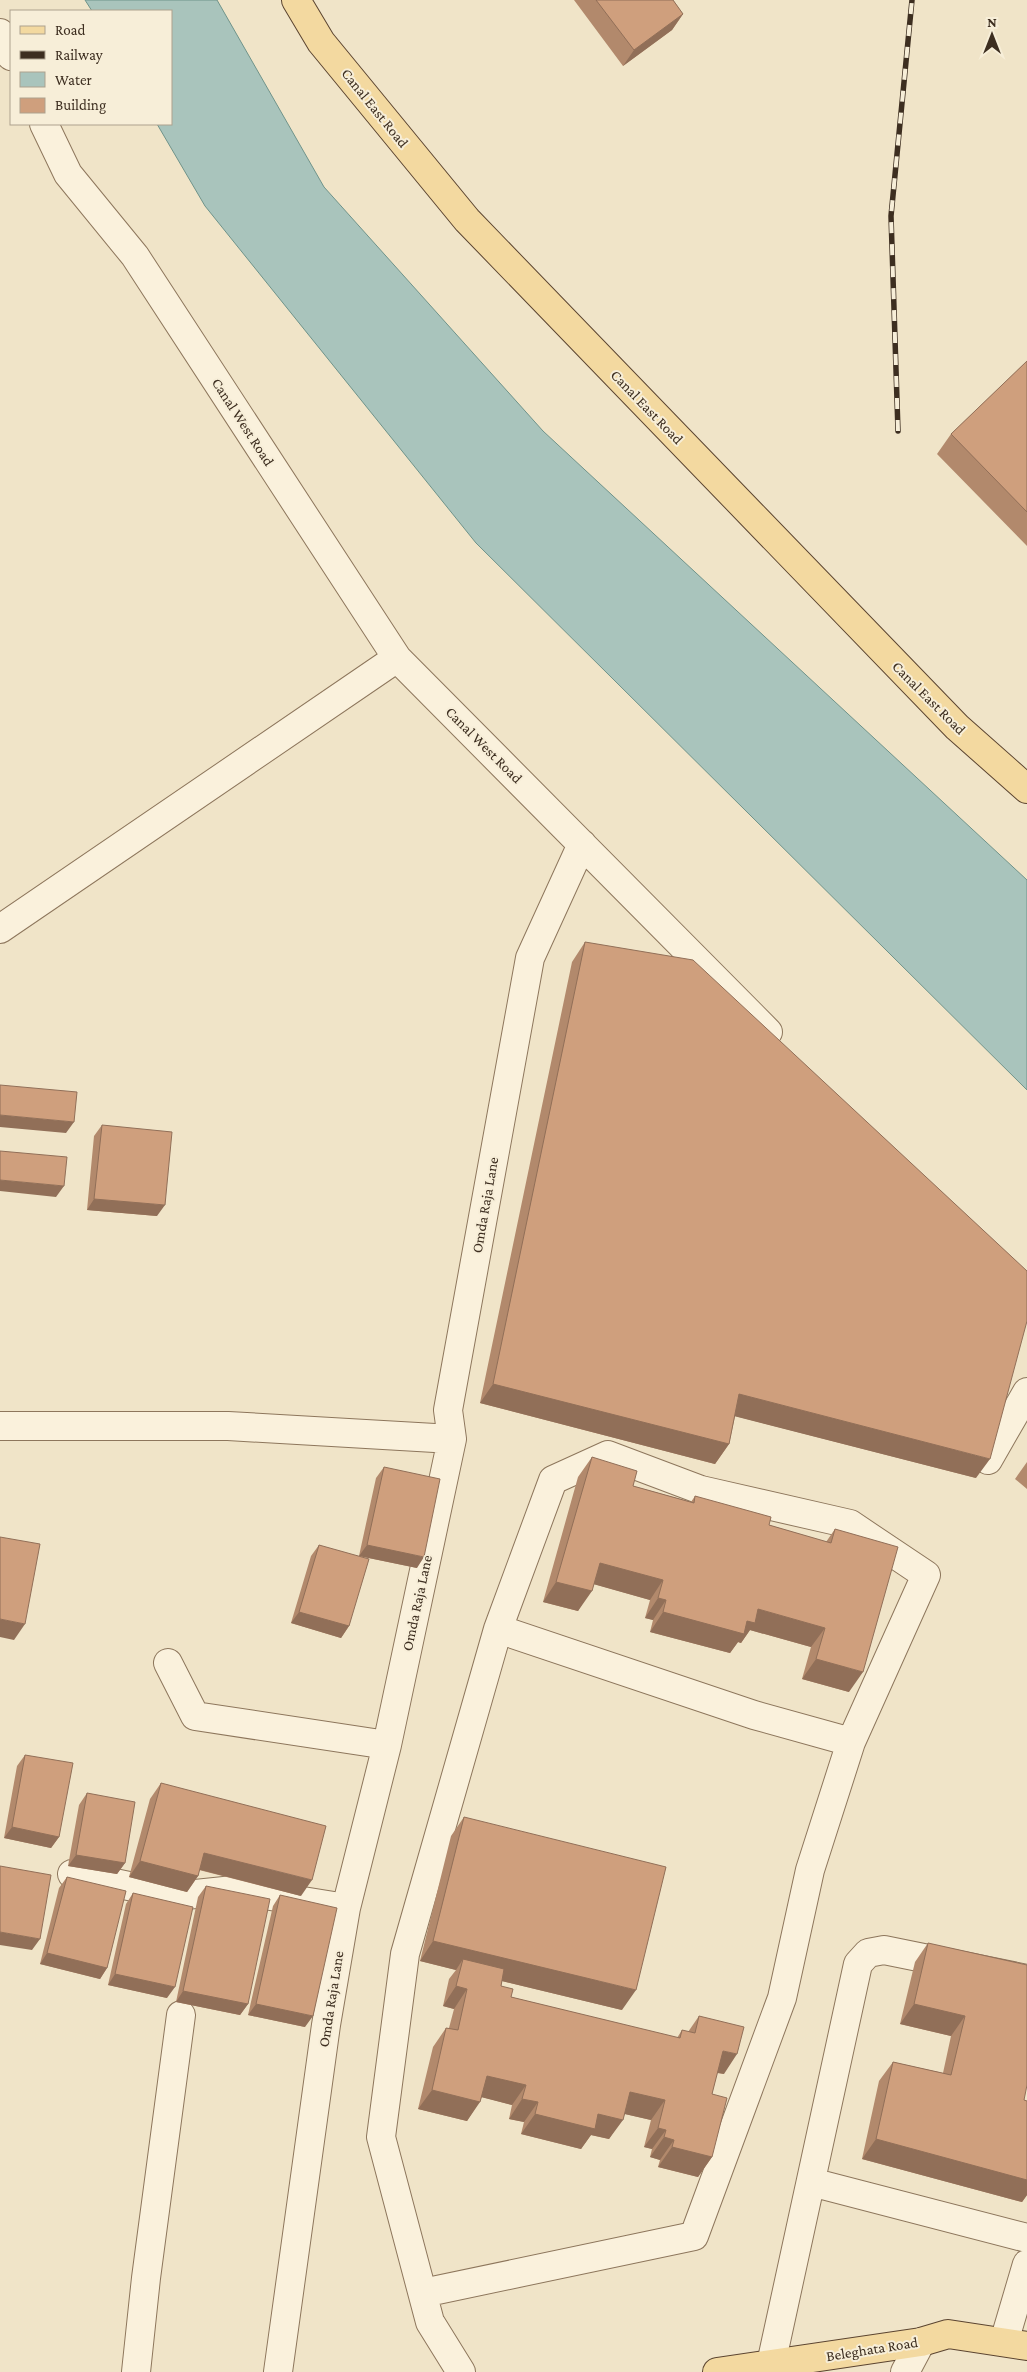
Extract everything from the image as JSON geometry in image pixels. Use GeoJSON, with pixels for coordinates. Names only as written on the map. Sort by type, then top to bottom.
{"type":"FeatureCollection","features":[{"type":"Feature","properties":{"kind":"main road","name":"Canal East Road"},"geometry":{"type":"LineString","coordinates":[[296,0],[321,42],[467,220],[957,727],[1027,789]]}},
{"type":"Feature","properties":{"kind":"main road","name":"Beleghata Road"},"geometry":{"type":"LineString","coordinates":[[717,2372],[921,2342],[948,2334],[1015,2344]]}},
{"type":"Feature","properties":{"kind":"street"},"geometry":{"type":"LineString","coordinates":[[0,33],[10,54]]}},
{"type":"Feature","properties":{"kind":"street","name":"Canal West Road"},"geometry":{"type":"LineString","coordinates":[[44,125],[68,174],[135,256],[397,658],[788,1052]]}},
{"type":"Feature","properties":{"kind":"street"},"geometry":{"type":"LineString","coordinates":[[0,929],[397,658]]}},
{"type":"Feature","properties":{"kind":"street","name":"Omda Raja Lane"},"geometry":{"type":"LineString","coordinates":[[278,2372],[326,2025],[346,1908],[387,1745],[452,1438],[448,1410],[530,958],[582,844]]}},
{"type":"Feature","properties":{"kind":"street"},"geometry":{"type":"LineString","coordinates":[[988,1460],[1027,1392]]}},
{"type":"Feature","properties":{"kind":"street"},"geometry":{"type":"LineString","coordinates":[[0,1426],[228,1426],[452,1438]]}},
{"type":"Feature","properties":{"kind":"street"},"geometry":{"type":"LineString","coordinates":[[423,2293],[694,2236],[782,1998],[810,1870],[851,1742],[926,1575],[850,1524],[701,1490],[608,1454],[553,1480],[498,1629],[405,1954],[381,2136],[430,2322],[461,2372]]}},
{"type":"Feature","properties":{"kind":"street"},"geometry":{"type":"LineString","coordinates":[[498,1629],[754,1715],[851,1742]]}},
{"type":"Feature","properties":{"kind":"street"},"geometry":{"type":"LineString","coordinates":[[168,1664],[195,1716],[387,1745]]}},
{"type":"Feature","properties":{"kind":"street"},"geometry":{"type":"LineString","coordinates":[[72,1874],[176,1896],[234,1890],[346,1908]]}},
{"type":"Feature","properties":{"kind":"street"},"geometry":{"type":"LineString","coordinates":[[771,2364],[858,1964],[868,1953],[884,1950],[1027,1979]]}},
{"type":"Feature","properties":{"kind":"street"},"geometry":{"type":"LineString","coordinates":[[136,2372],[146,2278],[181,2015]]}},
{"type":"Feature","properties":{"kind":"street"},"geometry":{"type":"LineString","coordinates":[[811,2182],[1027,2238]]}},
{"type":"Feature","properties":{"kind":"street"},"geometry":{"type":"LineString","coordinates":[[1015,2344],[1027,2264]]}},
{"type":"Feature","properties":{"kind":"street"},"geometry":{"type":"LineString","coordinates":[[905,2372],[921,2342]]}},
{"type":"Feature","properties":{"kind":"water"},"geometry":{"type":"Polygon","coordinates":[[[85,0],[217,0],[324,187],[543,431],[1027,880],[1027,1090],[476,543],[205,206],[158,125],[172,125],[172,10],[91,10],[85,0]]]}},
{"type":"Feature","properties":{"kind":"building"},"geometry":{"type":"Polygon","coordinates":[[[596,0],[673,0],[683,14],[634,50],[596,0]]]}},
{"type":"Feature","properties":{"kind":"building"},"geometry":{"type":"Polygon","coordinates":[[[1027,361],[1027,512],[951,434],[1027,361]]]}},
{"type":"Feature","properties":{"kind":"building"},"geometry":{"type":"Polygon","coordinates":[[[585,942],[693,960],[1027,1271],[1027,1321],[990,1459],[739,1394],[729,1444],[493,1384],[585,942]]]}},
{"type":"Feature","properties":{"kind":"building"},"geometry":{"type":"Polygon","coordinates":[[[0,1085],[77,1092],[74,1122],[0,1115],[0,1085]]]}},
{"type":"Feature","properties":{"kind":"building"},"geometry":{"type":"Polygon","coordinates":[[[102,1125],[172,1132],[165,1205],[94,1199],[102,1125]]]}},
{"type":"Feature","properties":{"kind":"building"},"geometry":{"type":"Polygon","coordinates":[[[0,1151],[67,1157],[64,1186],[0,1180],[0,1151]]]}},
{"type":"Feature","properties":{"kind":"building"},"geometry":{"type":"Polygon","coordinates":[[[592,1457],[637,1471],[633,1486],[694,1503],[695,1496],[771,1517],[769,1525],[831,1543],[835,1529],[898,1547],[863,1672],[816,1659],[825,1628],[758,1609],[755,1623],[747,1621],[744,1634],[663,1612],[666,1600],[658,1598],[663,1580],[600,1563],[592,1591],[556,1582],[592,1457]]]}},
{"type":"Feature","properties":{"kind":"building"},"geometry":{"type":"Polygon","coordinates":[[[384,1467],[440,1479],[424,1557],[367,1545],[384,1467]]]}},
{"type":"Feature","properties":{"kind":"building"},"geometry":{"type":"Polygon","coordinates":[[[0,1537],[40,1544],[25,1624],[0,1619],[0,1537]]]}},
{"type":"Feature","properties":{"kind":"building"},"geometry":{"type":"Polygon","coordinates":[[[319,1545],[369,1559],[349,1626],[299,1612],[319,1545]]]}},
{"type":"Feature","properties":{"kind":"building"},"geometry":{"type":"Polygon","coordinates":[[[25,1755],[73,1763],[59,1837],[12,1827],[25,1755]]]}},
{"type":"Feature","properties":{"kind":"building"},"geometry":{"type":"Polygon","coordinates":[[[161,1783],[326,1826],[312,1880],[204,1853],[198,1876],[140,1861],[161,1783]]]}},
{"type":"Feature","properties":{"kind":"building"},"geometry":{"type":"Polygon","coordinates":[[[87,1793],[135,1802],[125,1863],[76,1855],[87,1793]]]}},
{"type":"Feature","properties":{"kind":"building"},"geometry":{"type":"Polygon","coordinates":[[[464,1817],[666,1867],[636,1990],[433,1941],[464,1817]]]}},
{"type":"Feature","properties":{"kind":"building"},"geometry":{"type":"Polygon","coordinates":[[[0,1866],[51,1875],[40,1939],[0,1932],[0,1866]]]}},
{"type":"Feature","properties":{"kind":"building"},"geometry":{"type":"Polygon","coordinates":[[[67,1877],[126,1891],[107,1968],[47,1953],[67,1877]]]}},
{"type":"Feature","properties":{"kind":"building"},"geometry":{"type":"Polygon","coordinates":[[[206,1886],[270,1899],[248,2004],[183,1991],[206,1886]]]}},
{"type":"Feature","properties":{"kind":"building"},"geometry":{"type":"Polygon","coordinates":[[[133,1893],[193,1907],[175,1987],[115,1974],[133,1893]]]}},
{"type":"Feature","properties":{"kind":"building"},"geometry":{"type":"Polygon","coordinates":[[[280,1895],[337,1908],[313,2016],[256,2004],[280,1895]]]}},
{"type":"Feature","properties":{"kind":"building"},"geometry":{"type":"Polygon","coordinates":[[[928,1943],[1027,1965],[1027,2085],[1024,2100],[1027,2101],[1027,2180],[876,2139],[893,2062],[951,2075],[965,2016],[914,2004],[928,1943]]]}},
{"type":"Feature","properties":{"kind":"building"},"geometry":{"type":"Polygon","coordinates":[[[463,1959],[504,1969],[501,1986],[513,1989],[511,1997],[680,2038],[682,2030],[695,2033],[699,2016],[744,2027],[737,2054],[723,2051],[712,2094],[727,2098],[712,2157],[672,2147],[674,2140],[664,2137],[666,2130],[658,2128],[665,2100],[630,2092],[623,2120],[598,2114],[595,2129],[535,2114],[538,2102],[522,2099],[526,2085],[487,2076],[480,2102],[432,2090],[446,2028],[458,2030],[467,1989],[456,1986],[463,1959]]]}},
{"type":"Feature","properties":{"kind":"railway"},"geometry":{"type":"LineString","coordinates":[[898,431],[891,216],[912,0]]}}]}
